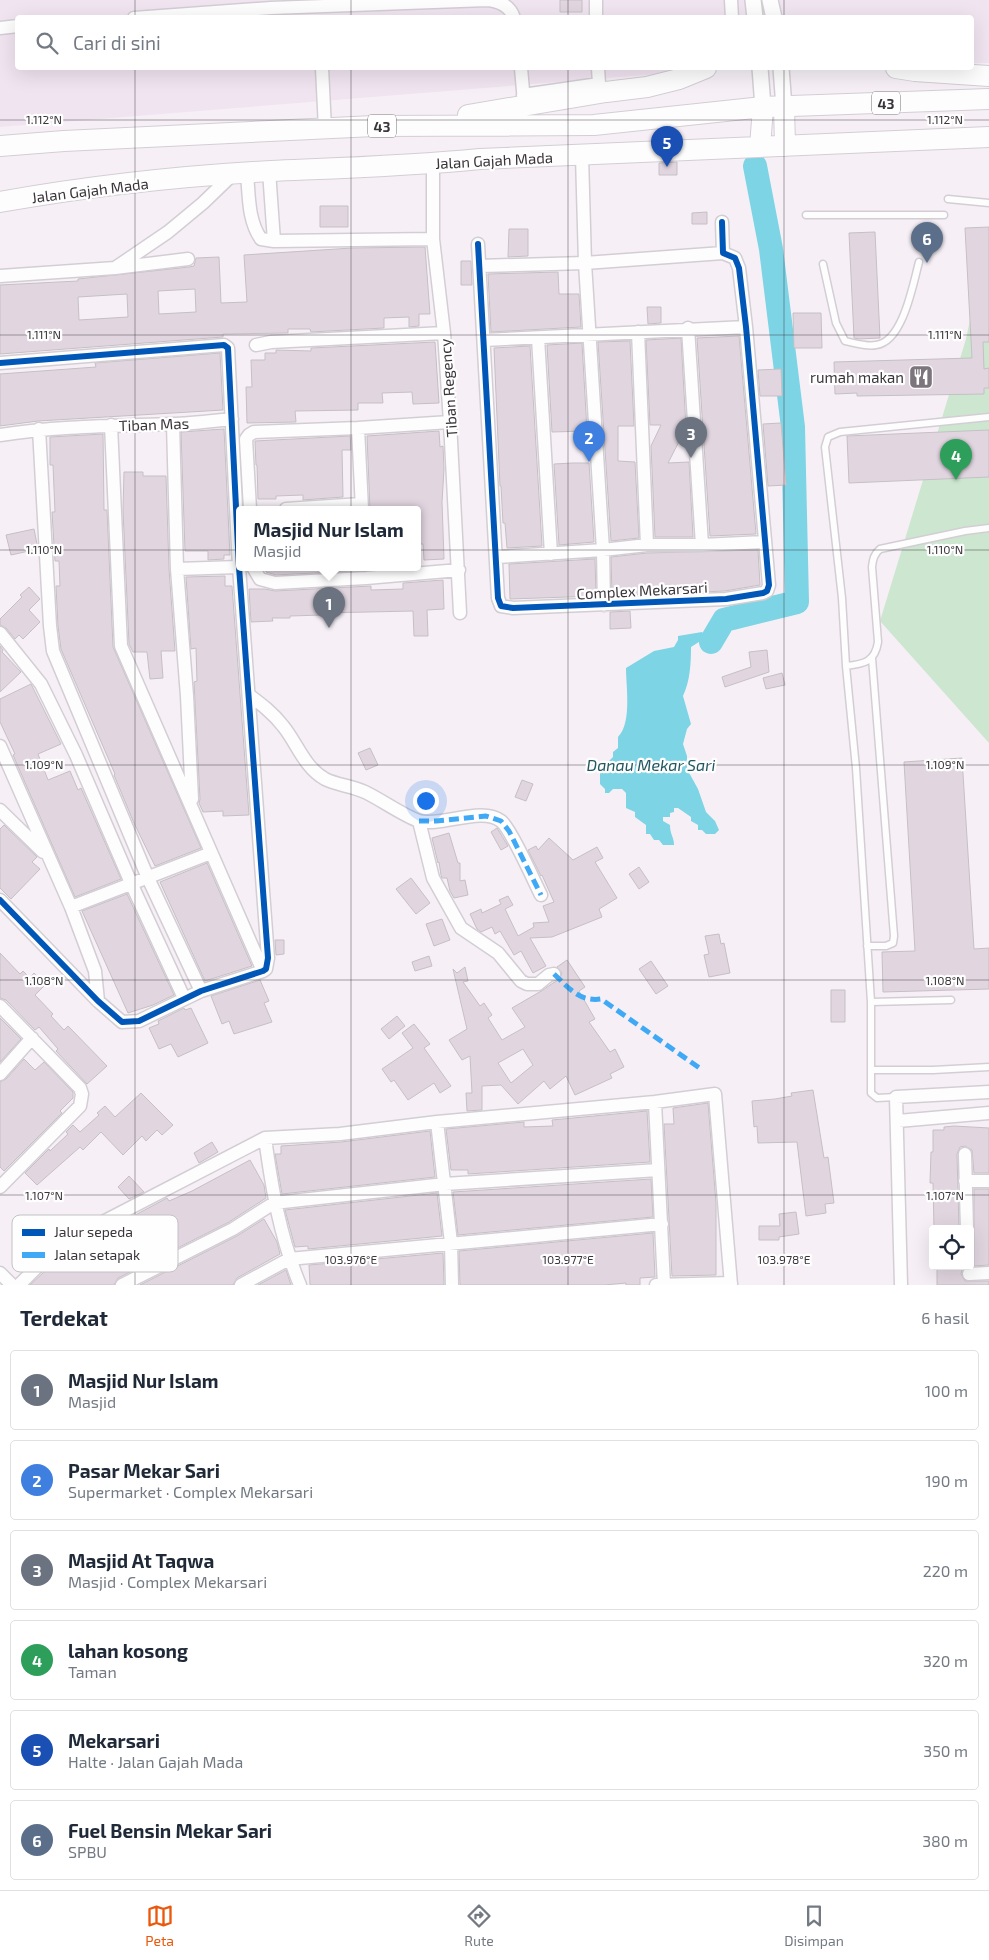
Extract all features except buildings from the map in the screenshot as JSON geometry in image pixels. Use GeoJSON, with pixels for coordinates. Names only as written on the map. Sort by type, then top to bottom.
{"type":"FeatureCollection","features":[{"type":"Feature","properties":{"kind":"highway"},"geometry":{"type":"LineString","coordinates":[[374,126],[494,112],[524,100],[647,87],[679,79],[701,70]]}},
{"type":"Feature","properties":{"kind":"highway"},"geometry":{"type":"LineString","coordinates":[[909,70],[989,76]]}},
{"type":"Feature","properties":{"kind":"highway","name":"43"},"geometry":{"type":"LineString","coordinates":[[784,106],[989,99]]}},
{"type":"Feature","properties":{"kind":"highway"},"geometry":{"type":"LineString","coordinates":[[760,147],[763,107],[784,106],[785,146]]}},
{"type":"Feature","properties":{"kind":"highway","name":"43"},"geometry":{"type":"LineString","coordinates":[[0,146],[64,141],[374,126],[599,125],[763,107]]}},
{"type":"Feature","properties":{"kind":"highway","name":"Jalan Gajah Mada"},"geometry":{"type":"LineString","coordinates":[[0,202],[74,189],[239,174],[432,164],[480,159],[582,156],[989,136]]}},
{"type":"Feature","properties":{"kind":"street"},"geometry":{"type":"LineString","coordinates":[[175,15],[272,8],[319,12],[487,0],[499,1],[513,15]]}},
{"type":"Feature","properties":{"kind":"street"},"geometry":{"type":"LineString","coordinates":[[596,0],[596,15]]}},
{"type":"Feature","properties":{"kind":"street"},"geometry":{"type":"LineString","coordinates":[[731,0],[732,15]]}},
{"type":"Feature","properties":{"kind":"street"},"geometry":{"type":"LineString","coordinates":[[753,0],[755,15]]}},
{"type":"Feature","properties":{"kind":"street"},"geometry":{"type":"LineString","coordinates":[[770,0],[773,15]]}},
{"type":"Feature","properties":{"kind":"street"},"geometry":{"type":"LineString","coordinates":[[0,28],[15,26]]}},
{"type":"Feature","properties":{"kind":"street"},"geometry":{"type":"LineString","coordinates":[[322,70],[325,129]]}},
{"type":"Feature","properties":{"kind":"street"},"geometry":{"type":"LineString","coordinates":[[521,70],[525,126]]}},
{"type":"Feature","properties":{"kind":"street"},"geometry":{"type":"LineString","coordinates":[[524,100],[599,84],[598,70]]}},
{"type":"Feature","properties":{"kind":"street"},"geometry":{"type":"LineString","coordinates":[[760,70],[763,107]]}},
{"type":"Feature","properties":{"kind":"street"},"geometry":{"type":"LineString","coordinates":[[781,70],[784,106]]}},
{"type":"Feature","properties":{"kind":"street","name":"Complex Mekarsari"},"geometry":{"type":"LineString","coordinates":[[582,156],[585,263],[603,550],[604,605]]}},
{"type":"Feature","properties":{"kind":"street","name":"Tiban Regency"},"geometry":{"type":"LineString","coordinates":[[432,164],[433,239],[444,333],[460,613]]}},
{"type":"Feature","properties":{"kind":"street"},"geometry":{"type":"LineString","coordinates":[[269,172],[274,241]]}},
{"type":"Feature","properties":{"kind":"street"},"geometry":{"type":"LineString","coordinates":[[114,268],[168,232],[239,174],[255,230],[261,240],[433,239]]}},
{"type":"Feature","properties":{"kind":"street"},"geometry":{"type":"LineString","coordinates":[[479,266],[585,263],[723,253],[722,222]]}},
{"type":"Feature","properties":{"kind":"street","name":"Complex Mekarsari"},"geometry":{"type":"LineString","coordinates":[[478,244],[498,598],[501,606],[504,607],[604,605],[726,599],[766,591],[769,585],[746,326],[738,264],[734,258],[723,253]]}},
{"type":"Feature","properties":{"kind":"street"},"geometry":{"type":"LineString","coordinates":[[0,276],[114,268],[188,260]]}},
{"type":"Feature","properties":{"kind":"street"},"geometry":{"type":"LineString","coordinates":[[484,340],[746,326]]}},
{"type":"Feature","properties":{"kind":"street"},"geometry":{"type":"LineString","coordinates":[[688,328],[702,546]]}},
{"type":"Feature","properties":{"kind":"street"},"geometry":{"type":"LineString","coordinates":[[638,332],[647,545]]}},
{"type":"Feature","properties":{"kind":"street"},"geometry":{"type":"LineString","coordinates":[[256,345],[271,342],[444,333]]}},
{"type":"Feature","properties":{"kind":"street"},"geometry":{"type":"LineString","coordinates":[[538,338],[551,554]]}},
{"type":"Feature","properties":{"kind":"street"},"geometry":{"type":"LineString","coordinates":[[0,364],[224,346],[228,348],[236,506]]}},
{"type":"Feature","properties":{"kind":"street","name":"Tiban Mas"},"geometry":{"type":"LineString","coordinates":[[0,435],[39,429],[232,420]]}},
{"type":"Feature","properties":{"kind":"street"},"geometry":{"type":"LineString","coordinates":[[250,506],[246,439],[248,434],[254,432],[450,422]]}},
{"type":"Feature","properties":{"kind":"street"},"geometry":{"type":"LineString","coordinates":[[173,424],[177,569],[187,696],[192,808]]}},
{"type":"Feature","properties":{"kind":"street"},"geometry":{"type":"LineString","coordinates":[[112,425],[121,646],[264,971]]}},
{"type":"Feature","properties":{"kind":"street"},"geometry":{"type":"LineString","coordinates":[[358,428],[361,506]]}},
{"type":"Feature","properties":{"kind":"street"},"geometry":{"type":"LineString","coordinates":[[39,429],[53,651],[148,878],[201,991]]}},
{"type":"Feature","properties":{"kind":"street"},"geometry":{"type":"LineString","coordinates":[[497,557],[647,545],[702,546],[765,542]]}},
{"type":"Feature","properties":{"kind":"street"},"geometry":{"type":"LineString","coordinates":[[177,569],[236,567]]}},
{"type":"Feature","properties":{"kind":"street"},"geometry":{"type":"LineString","coordinates":[[421,571],[458,570]]}},
{"type":"Feature","properties":{"kind":"street"},"geometry":{"type":"LineString","coordinates":[[0,900],[98,1001],[119,1020],[126,1023],[139,1021],[201,991],[264,971],[268,958],[239,571]]}},
{"type":"Feature","properties":{"kind":"street"},"geometry":{"type":"LineString","coordinates":[[255,571],[260,579],[275,583],[366,572],[412,571]]}},
{"type":"Feature","properties":{"kind":"street"},"geometry":{"type":"LineString","coordinates":[[0,633],[41,684],[76,755],[130,883],[184,998]]}},
{"type":"Feature","properties":{"kind":"street"},"geometry":{"type":"LineString","coordinates":[[249,694],[269,710],[283,726],[307,764],[327,780],[362,791],[419,821],[486,816],[501,821],[541,895]]}},
{"type":"Feature","properties":{"kind":"street"},"geometry":{"type":"LineString","coordinates":[[0,746],[48,858],[72,907],[95,971],[98,1001]]}},
{"type":"Feature","properties":{"kind":"street"},"geometry":{"type":"LineString","coordinates":[[0,810],[48,858]]}},
{"type":"Feature","properties":{"kind":"street"},"geometry":{"type":"LineString","coordinates":[[419,821],[433,878],[461,928],[498,954],[521,981],[527,984],[538,984],[549,975],[554,974]]}},
{"type":"Feature","properties":{"kind":"street"},"geometry":{"type":"LineString","coordinates":[[72,907],[211,853]]}},
{"type":"Feature","properties":{"kind":"street"},"geometry":{"type":"LineString","coordinates":[[0,1006],[80,1088],[82,1094],[80,1106],[0,1187]]}},
{"type":"Feature","properties":{"kind":"street"},"geometry":{"type":"LineString","coordinates":[[0,1074],[32,1038]]}},
{"type":"Feature","properties":{"kind":"street"},"geometry":{"type":"LineString","coordinates":[[901,1285],[896,1097],[989,1092]]}},
{"type":"Feature","properties":{"kind":"street"},"geometry":{"type":"LineString","coordinates":[[116,1215],[264,1138],[340,1134],[437,1122],[655,1102],[716,1094],[731,1284],[662,1285],[662,1224],[655,1102]]}},
{"type":"Feature","properties":{"kind":"street"},"geometry":{"type":"LineString","coordinates":[[898,1121],[989,1114]]}},
{"type":"Feature","properties":{"kind":"street"},"geometry":{"type":"LineString","coordinates":[[437,1122],[451,1243],[452,1285]]}},
{"type":"Feature","properties":{"kind":"street"},"geometry":{"type":"LineString","coordinates":[[264,1138],[274,1202],[289,1259],[300,1285]]}},
{"type":"Feature","properties":{"kind":"street"},"geometry":{"type":"LineString","coordinates":[[965,1154],[967,1225]]}},
{"type":"Feature","properties":{"kind":"street"},"geometry":{"type":"LineString","coordinates":[[178,1257],[233,1229],[274,1202],[445,1184],[658,1170]]}},
{"type":"Feature","properties":{"kind":"street"},"geometry":{"type":"LineString","coordinates":[[965,1181],[989,1181]]}},
{"type":"Feature","properties":{"kind":"street"},"geometry":{"type":"LineString","coordinates":[[241,1285],[289,1259],[662,1224]]}},
{"type":"Feature","properties":{"kind":"street"},"geometry":{"type":"LineString","coordinates":[[19,1285],[32,1272]]}},
{"type":"Feature","properties":{"kind":"street"},"geometry":{"type":"LineString","coordinates":[[122,1285],[148,1272]]}},
{"type":"Feature","properties":{"kind":"street"},"geometry":{"type":"LineString","coordinates":[[0,1273],[12,1285]]}},
{"type":"Feature","properties":{"kind":"street"},"geometry":{"type":"LineString","coordinates":[[969,1275],[989,1273]]}},
{"type":"Feature","properties":{"kind":"lane"},"geometry":{"type":"LineString","coordinates":[[948,199],[989,203]]}},
{"type":"Feature","properties":{"kind":"lane"},"geometry":{"type":"LineString","coordinates":[[806,215],[944,215]]}},
{"type":"Feature","properties":{"kind":"lane"},"geometry":{"type":"LineString","coordinates":[[824,264],[836,323],[845,341],[876,346],[888,341],[897,332],[919,262]]}},
{"type":"Feature","properties":{"kind":"lane"},"geometry":{"type":"LineString","coordinates":[[896,1097],[877,1098],[871,1093],[871,1002],[856,768],[846,666],[842,598],[825,447],[828,437],[840,432],[989,417]]}},
{"type":"Feature","properties":{"kind":"lane"},"geometry":{"type":"LineString","coordinates":[[846,666],[865,662],[872,658],[876,652],[878,642],[872,567],[873,558],[880,549],[965,531],[989,528]]}},
{"type":"Feature","properties":{"kind":"lane"},"geometry":{"type":"LineString","coordinates":[[867,946],[886,946],[892,942],[894,936],[872,658]]}},
{"type":"Feature","properties":{"kind":"lane"},"geometry":{"type":"LineString","coordinates":[[871,1002],[951,1000]]}},
{"type":"Feature","properties":{"kind":"lane"},"geometry":{"type":"LineString","coordinates":[[872,1070],[933,1070],[989,1067]]}},
{"type":"Feature","properties":{"kind":"shaded area"},"geometry":{"type":"Polygon","coordinates":[[[0,0],[989,0],[989,63],[974,63],[974,15],[15,15],[15,70],[708,70],[0,127],[0,0]]]}},
{"type":"Feature","properties":{"kind":"green space"},"geometry":{"type":"Polygon","coordinates":[[[989,231],[989,743],[880,621],[966,339],[989,231]]]}},
{"type":"Feature","properties":{"kind":"water","name":"Danau Mekar Sari"},"geometry":{"type":"Polygon","coordinates":[[[702,632],[711,642],[702,640],[691,647],[690,672],[683,696],[691,724],[687,729],[683,744],[687,756],[687,769],[698,789],[706,812],[715,821],[719,830],[715,834],[706,834],[702,830],[698,830],[698,825],[691,821],[691,817],[678,808],[674,808],[674,812],[670,813],[670,817],[663,817],[663,821],[670,825],[674,845],[663,845],[659,840],[654,840],[650,834],[646,834],[646,825],[635,817],[635,812],[626,808],[626,793],[622,789],[613,789],[609,793],[605,793],[605,789],[600,784],[600,769],[605,765],[605,761],[609,761],[613,757],[613,752],[618,748],[618,737],[625,723],[627,714],[626,668],[654,651],[674,647],[678,636],[702,632]]]}},
{"type":"Feature","properties":{"kind":"waterway"},"geometry":{"type":"LineString","coordinates":[[711,642],[724,620],[797,602],[793,427],[771,249],[755,166]]}},
{"type":"Feature","properties":{"kind":"marked path"},"geometry":{"type":"LineString","coordinates":[[419,821],[486,816],[501,821],[509,831],[541,895]]}},
{"type":"Feature","properties":{"kind":"marked path"},"geometry":{"type":"LineString","coordinates":[[554,974],[575,993],[586,998],[601,999],[701,1069]]}},
{"type":"Feature","properties":{"kind":"cycle path"},"geometry":{"type":"LineString","coordinates":[[478,244],[498,598],[501,606],[513,608],[726,599],[763,593],[767,591],[769,585],[739,268],[735,258],[723,253],[722,222]]}},
{"type":"Feature","properties":{"kind":"cycle path"},"geometry":{"type":"LineString","coordinates":[[0,363],[224,345],[228,348],[236,507]]}},
{"type":"Feature","properties":{"kind":"cycle path"},"geometry":{"type":"LineString","coordinates":[[0,900],[98,1001],[122,1022],[139,1021],[201,991],[266,969],[268,958],[239,571]]}},
{"type":"Feature","properties":{"kind":"place","name":"Mekarsari"},"geometry":{"type":"Point","coordinates":[667,167]}},
{"type":"Feature","properties":{"kind":"place","name":"Fuel Bensin Mekar Sari"},"geometry":{"type":"Point","coordinates":[927,263]}},
{"type":"Feature","properties":{"kind":"place","name":"rumah makan"},"geometry":{"type":"Point","coordinates":[921,377]}},
{"type":"Feature","properties":{"kind":"place","name":"Masjid At Taqwa"},"geometry":{"type":"Point","coordinates":[691,458]}},
{"type":"Feature","properties":{"kind":"place","name":"Pasar Mekar Sari"},"geometry":{"type":"Point","coordinates":[589,462]}},
{"type":"Feature","properties":{"kind":"place","name":"lahan kosong"},"geometry":{"type":"Point","coordinates":[956,480]}},
{"type":"Feature","properties":{"kind":"place","name":"Masjid Nur Islam"},"geometry":{"type":"Point","coordinates":[329,628]}}]}
